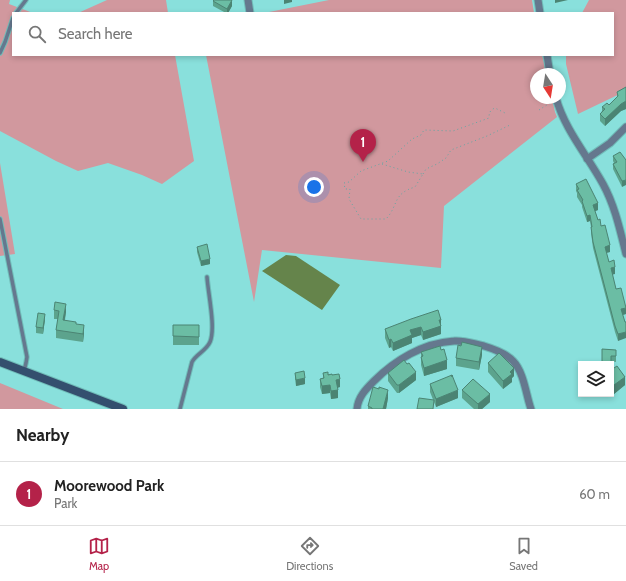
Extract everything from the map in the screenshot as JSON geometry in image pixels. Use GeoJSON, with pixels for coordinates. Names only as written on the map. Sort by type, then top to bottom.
{"type":"FeatureCollection","features":[{"type":"Feature","properties":{"kind":"main road"},"geometry":{"type":"LineString","coordinates":[[0,362],[123,409]]}},
{"type":"Feature","properties":{"kind":"street"},"geometry":{"type":"LineString","coordinates":[[248,0],[250,12]]}},
{"type":"Feature","properties":{"kind":"street"},"geometry":{"type":"LineString","coordinates":[[538,0],[540,12]]}},
{"type":"Feature","properties":{"kind":"street"},"geometry":{"type":"LineString","coordinates":[[547,56],[549,68]]}},
{"type":"Feature","properties":{"kind":"street"},"geometry":{"type":"LineString","coordinates":[[559,104],[571,133],[603,184],[610,201],[626,254]]}},
{"type":"Feature","properties":{"kind":"street"},"geometry":{"type":"LineString","coordinates":[[587,159],[610,143],[626,127]]}},
{"type":"Feature","properties":{"kind":"street"},"geometry":{"type":"LineString","coordinates":[[357,409],[360,397],[366,389],[397,360],[425,348],[445,342],[459,341],[489,347],[499,351],[514,361],[521,372],[531,409]]}},
{"type":"Feature","properties":{"kind":"lane"},"geometry":{"type":"LineString","coordinates":[[17,12],[26,0]]}},
{"type":"Feature","properties":{"kind":"lane"},"geometry":{"type":"LineString","coordinates":[[0,53],[12,21]]}},
{"type":"Feature","properties":{"kind":"lane"},"geometry":{"type":"LineString","coordinates":[[0,219],[27,357],[23,371]]}},
{"type":"Feature","properties":{"kind":"lane"},"geometry":{"type":"LineString","coordinates":[[180,409],[194,357],[205,349],[210,343],[212,335],[207,277]]}},
{"type":"Feature","properties":{"kind":"path"},"geometry":{"type":"LineString","coordinates":[[539,110],[543,109],[549,104]]}},
{"type":"Feature","properties":{"kind":"path"},"geometry":{"type":"LineString","coordinates":[[507,114],[495,108],[490,112],[489,118],[453,131],[424,130],[421,135],[412,139],[388,161],[361,171],[349,182],[344,183],[345,189],[350,189],[349,199],[361,219],[386,219],[393,210],[396,201],[406,190],[416,187],[426,169],[446,158],[451,150],[510,125]]}},
{"type":"Feature","properties":{"kind":"path"},"geometry":{"type":"LineString","coordinates":[[382,164],[408,172],[423,174]]}},
{"type":"Feature","properties":{"kind":"shaded area"},"geometry":{"type":"Polygon","coordinates":[[[0,0],[10,0],[9,4],[30,12],[12,12],[12,56],[175,56],[194,161],[162,184],[108,163],[78,171],[0,131],[0,0]]]}},
{"type":"Feature","properties":{"kind":"shaded area"},"geometry":{"type":"Polygon","coordinates":[[[107,0],[166,0],[168,12],[80,12],[107,0]]]}},
{"type":"Feature","properties":{"kind":"shaded area"},"geometry":{"type":"Polygon","coordinates":[[[329,0],[532,0],[534,12],[269,12],[329,0]]]}},
{"type":"Feature","properties":{"kind":"shaded area"},"geometry":{"type":"Polygon","coordinates":[[[589,0],[626,0],[626,91],[578,114],[566,64],[566,56],[614,56],[614,12],[583,12],[589,0]]]}},
{"type":"Feature","properties":{"kind":"shaded area"},"geometry":{"type":"Polygon","coordinates":[[[206,56],[542,56],[545,68],[530,68],[530,104],[553,104],[557,117],[444,206],[441,268],[262,250],[254,302],[206,56]]]}},
{"type":"Feature","properties":{"kind":"shaded area"},"geometry":{"type":"Polygon","coordinates":[[[0,163],[15,254],[0,256],[0,163]]]}},
{"type":"Feature","properties":{"kind":"shaded area"},"geometry":{"type":"Polygon","coordinates":[[[286,255],[296,256],[340,285],[322,310],[262,271],[286,255]]]}},
{"type":"Feature","properties":{"kind":"shaded area"},"geometry":{"type":"Polygon","coordinates":[[[0,383],[63,409],[0,409],[0,383]]]}},
{"type":"Feature","properties":{"kind":"building"},"geometry":{"type":"Polygon","coordinates":[[[232,0],[227,9],[213,1],[232,0]]]}},
{"type":"Feature","properties":{"kind":"building"},"geometry":{"type":"Polygon","coordinates":[[[626,87],[626,101],[605,119],[600,114],[605,109],[602,107],[607,103],[609,105],[618,96],[617,92],[626,87]]]}},
{"type":"Feature","properties":{"kind":"building"},"geometry":{"type":"Polygon","coordinates":[[[620,152],[626,160],[626,180],[622,181],[613,164],[617,162],[613,156],[620,152]]]}},
{"type":"Feature","properties":{"kind":"building"},"geometry":{"type":"Polygon","coordinates":[[[586,179],[598,203],[593,205],[598,220],[600,219],[601,226],[605,225],[610,245],[605,247],[609,262],[614,260],[615,267],[611,268],[616,289],[621,288],[626,308],[621,309],[626,322],[626,332],[618,334],[593,242],[590,215],[587,216],[582,201],[583,200],[577,190],[579,189],[576,184],[586,179]]]}},
{"type":"Feature","properties":{"kind":"building"},"geometry":{"type":"Polygon","coordinates":[[[207,244],[210,259],[201,261],[197,247],[207,244]]]}},
{"type":"Feature","properties":{"kind":"building"},"geometry":{"type":"Polygon","coordinates":[[[55,302],[66,304],[63,320],[84,325],[83,334],[56,330],[59,311],[54,310],[55,302]]]}},
{"type":"Feature","properties":{"kind":"building"},"geometry":{"type":"Polygon","coordinates":[[[438,310],[441,326],[423,332],[421,327],[410,330],[412,335],[393,343],[391,339],[389,340],[385,329],[438,310]]]}},
{"type":"Feature","properties":{"kind":"building"},"geometry":{"type":"Polygon","coordinates":[[[38,313],[45,314],[43,328],[36,327],[38,313]]]}},
{"type":"Feature","properties":{"kind":"building"},"geometry":{"type":"Polygon","coordinates":[[[173,325],[199,325],[199,337],[173,336],[173,325]]]}},
{"type":"Feature","properties":{"kind":"building"},"geometry":{"type":"Polygon","coordinates":[[[462,342],[482,347],[479,362],[456,358],[458,345],[461,346],[462,342]]]}},
{"type":"Feature","properties":{"kind":"building"},"geometry":{"type":"Polygon","coordinates":[[[440,346],[441,350],[444,349],[447,360],[424,368],[421,357],[423,356],[421,352],[440,346]]]}},
{"type":"Feature","properties":{"kind":"building"},"geometry":{"type":"Polygon","coordinates":[[[602,349],[616,350],[616,356],[611,356],[611,361],[602,361],[602,349]]]}},
{"type":"Feature","properties":{"kind":"building"},"geometry":{"type":"Polygon","coordinates":[[[499,353],[514,368],[510,372],[512,374],[503,381],[488,363],[499,353]]]}},
{"type":"Feature","properties":{"kind":"building"},"geometry":{"type":"Polygon","coordinates":[[[404,360],[407,364],[409,363],[416,372],[397,385],[388,373],[404,360]]]}},
{"type":"Feature","properties":{"kind":"building"},"geometry":{"type":"Polygon","coordinates":[[[617,366],[625,377],[614,385],[614,368],[617,366]]]}},
{"type":"Feature","properties":{"kind":"building"},"geometry":{"type":"Polygon","coordinates":[[[304,371],[305,378],[296,380],[295,373],[304,371]]]}},
{"type":"Feature","properties":{"kind":"building"},"geometry":{"type":"Polygon","coordinates":[[[328,372],[328,375],[339,374],[340,379],[336,380],[338,390],[331,391],[330,385],[322,386],[320,379],[324,378],[323,373],[328,372]]]}},
{"type":"Feature","properties":{"kind":"building"},"geometry":{"type":"Polygon","coordinates":[[[452,375],[458,390],[436,399],[430,384],[452,375]]]}},
{"type":"Feature","properties":{"kind":"building"},"geometry":{"type":"Polygon","coordinates":[[[473,379],[490,394],[478,404],[462,390],[473,379]]]}},
{"type":"Feature","properties":{"kind":"building"},"geometry":{"type":"Polygon","coordinates":[[[373,387],[388,390],[383,409],[372,409],[368,406],[373,387]]]}},
{"type":"Feature","properties":{"kind":"building"},"geometry":{"type":"Polygon","coordinates":[[[419,398],[434,400],[433,409],[417,409],[419,398]]]}},
{"type":"Feature","properties":{"kind":"place","name":"Moorewood Park"},"geometry":{"type":"Point","coordinates":[363,162]}}]}
